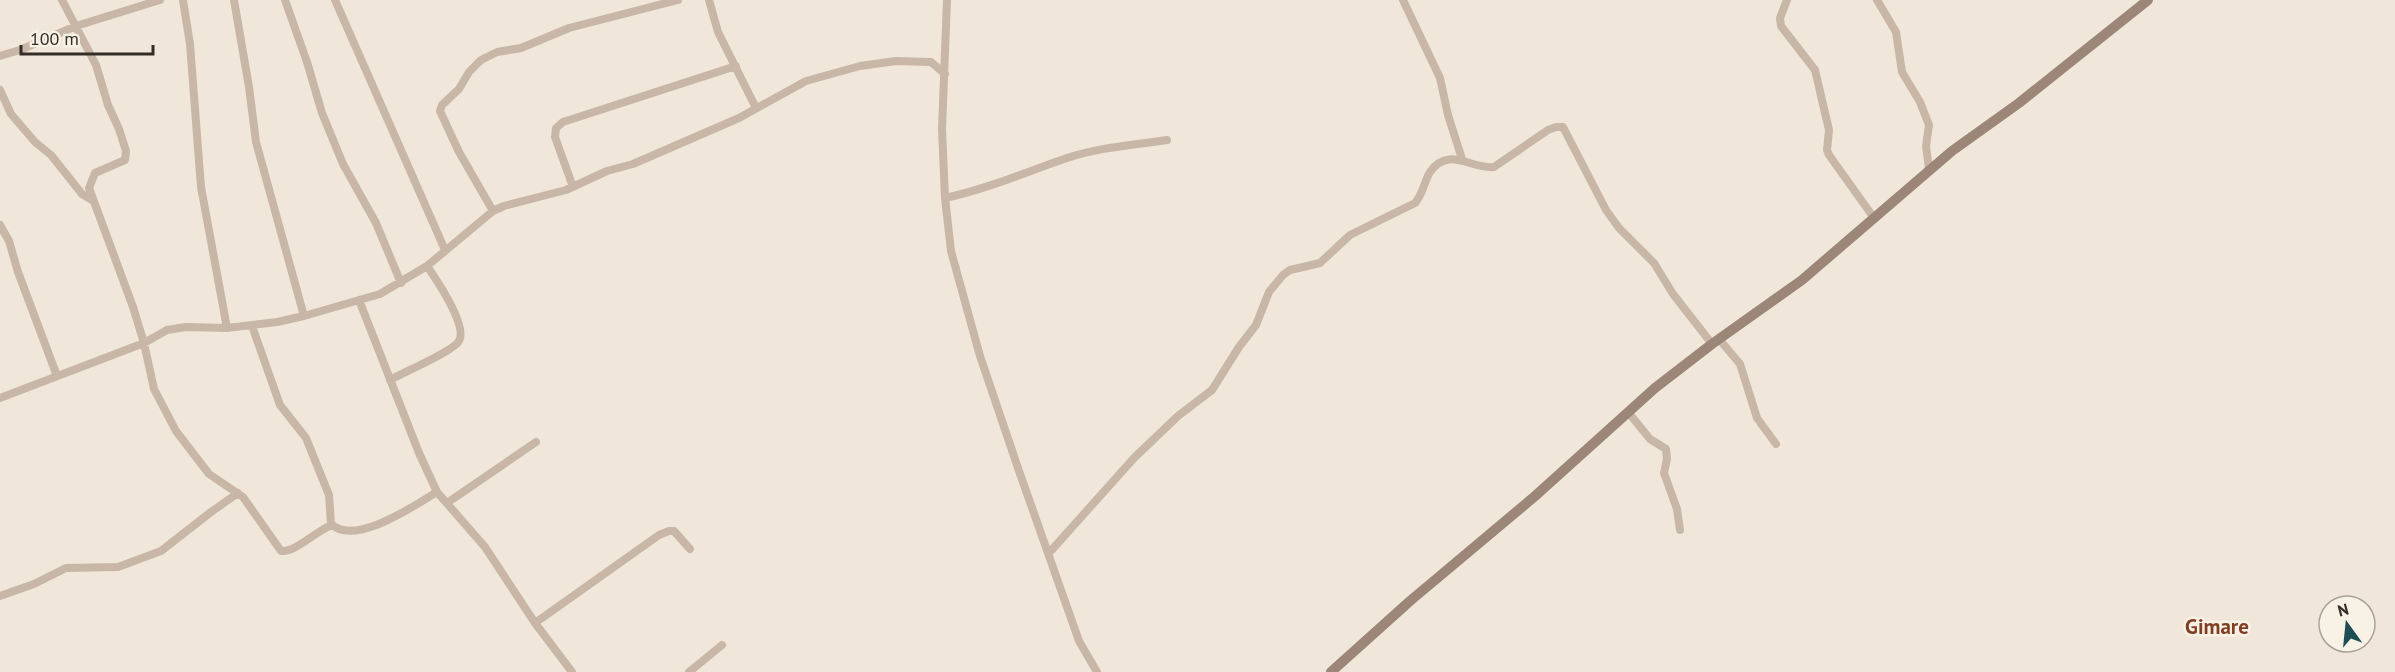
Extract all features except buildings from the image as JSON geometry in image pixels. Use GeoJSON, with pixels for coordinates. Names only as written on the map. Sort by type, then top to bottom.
{"type":"FeatureCollection","features":[{"type":"Feature","properties":{"kind":"street"},"geometry":{"type":"LineString","coordinates":[[62,0],[96,64],[126,156],[125,159],[95,172],[89,188],[92,200],[133,307],[154,389],[176,431],[210,474],[243,496],[282,552],[290,550],[322,528],[332,525],[348,531],[363,530],[412,507],[437,492]]}},
{"type":"Feature","properties":{"kind":"street"},"geometry":{"type":"LineString","coordinates":[[0,56],[76,26],[160,0]]}},
{"type":"Feature","properties":{"kind":"street"},"geometry":{"type":"LineString","coordinates":[[183,0],[190,44],[201,187],[227,328]]}},
{"type":"Feature","properties":{"kind":"street"},"geometry":{"type":"LineString","coordinates":[[234,0],[256,142],[304,316]]}},
{"type":"Feature","properties":{"kind":"street"},"geometry":{"type":"LineString","coordinates":[[285,0],[322,113],[343,164],[376,223],[401,282]]}},
{"type":"Feature","properties":{"kind":"street"},"geometry":{"type":"LineString","coordinates":[[335,0],[445,250]]}},
{"type":"Feature","properties":{"kind":"street"},"geometry":{"type":"LineString","coordinates":[[493,211],[459,152],[440,111],[442,105],[459,89],[469,72],[481,60],[497,52],[521,48],[569,28],[678,0]]}},
{"type":"Feature","properties":{"kind":"street"},"geometry":{"type":"LineString","coordinates":[[709,0],[727,53],[736,66],[756,108]]}},
{"type":"Feature","properties":{"kind":"street"},"geometry":{"type":"LineString","coordinates":[[947,0],[942,129],[945,198],[951,251],[981,356],[1079,641],[1097,672]]}},
{"type":"Feature","properties":{"kind":"street"},"geometry":{"type":"LineString","coordinates":[[1403,0],[1440,78],[1448,115],[1462,159]]}},
{"type":"Feature","properties":{"kind":"street"},"geometry":{"type":"LineString","coordinates":[[1787,0],[1780,18],[1781,26],[1815,70],[1830,130],[1827,150],[1874,218]]}},
{"type":"Feature","properties":{"kind":"street"},"geometry":{"type":"LineString","coordinates":[[1877,0],[1896,32],[1905,80],[1920,102],[1929,125],[1926,146],[1929,169]]}},
{"type":"Feature","properties":{"kind":"street"},"geometry":{"type":"LineString","coordinates":[[1331,672],[1410,601],[1534,497],[1628,412],[1715,341],[1802,280],[1929,169],[2028,97],[2148,0]]}},
{"type":"Feature","properties":{"kind":"street"},"geometry":{"type":"LineString","coordinates":[[931,62],[946,53]]}},
{"type":"Feature","properties":{"kind":"street"},"geometry":{"type":"LineString","coordinates":[[0,398],[144,343],[172,329],[252,326],[304,316],[380,294],[427,266],[493,211],[573,187],[607,171],[633,164],[756,108],[806,81],[880,63],[914,60],[931,62],[945,74]]}},
{"type":"Feature","properties":{"kind":"street"},"geometry":{"type":"LineString","coordinates":[[573,187],[555,137],[556,128],[563,122],[736,66]]}},
{"type":"Feature","properties":{"kind":"street"},"geometry":{"type":"LineString","coordinates":[[0,90],[11,114],[35,142],[51,155],[82,194],[92,200]]}},
{"type":"Feature","properties":{"kind":"street"},"geometry":{"type":"LineString","coordinates":[[1049,553],[1134,458],[1178,416],[1212,390],[1256,325],[1269,292],[1283,275],[1290,270],[1320,263],[1350,235],[1415,203],[1421,197],[1430,172],[1444,161],[1462,159],[1483,167],[1494,166],[1556,127],[1563,127],[1606,210],[1619,228],[1654,263],[1673,294],[1715,341],[1740,364],[1757,418],[1776,444]]}},
{"type":"Feature","properties":{"kind":"street"},"geometry":{"type":"LineString","coordinates":[[945,198],[977,192],[1097,149],[1167,140]]}},
{"type":"Feature","properties":{"kind":"street"},"geometry":{"type":"LineString","coordinates":[[0,225],[9,241],[18,272],[57,375]]}},
{"type":"Feature","properties":{"kind":"street"},"geometry":{"type":"LineString","coordinates":[[390,380],[451,348],[460,340],[461,334],[455,315],[427,266]]}},
{"type":"Feature","properties":{"kind":"street"},"geometry":{"type":"LineString","coordinates":[[359,300],[419,453],[437,492],[485,547],[535,623],[572,672]]}},
{"type":"Feature","properties":{"kind":"street"},"geometry":{"type":"LineString","coordinates":[[252,326],[280,405],[306,438],[329,495],[331,502],[329,519],[332,525]]}},
{"type":"Feature","properties":{"kind":"street"},"geometry":{"type":"LineString","coordinates":[[1628,412],[1650,439],[1666,449],[1667,459],[1664,473],[1677,509],[1680,530]]}},
{"type":"Feature","properties":{"kind":"street"},"geometry":{"type":"LineString","coordinates":[[447,503],[536,442]]}},
{"type":"Feature","properties":{"kind":"street"},"geometry":{"type":"LineString","coordinates":[[0,596],[34,584],[66,568],[118,567],[161,552],[211,512],[238,494]]}},
{"type":"Feature","properties":{"kind":"street"},"geometry":{"type":"LineString","coordinates":[[535,623],[659,535],[674,531],[690,549]]}},
{"type":"Feature","properties":{"kind":"street"},"geometry":{"type":"LineString","coordinates":[[689,672],[722,645]]}},
{"type":"Feature","properties":{"kind":"district","name":"Gimare"},"geometry":{"type":"Point","coordinates":[2217,627]}}]}
